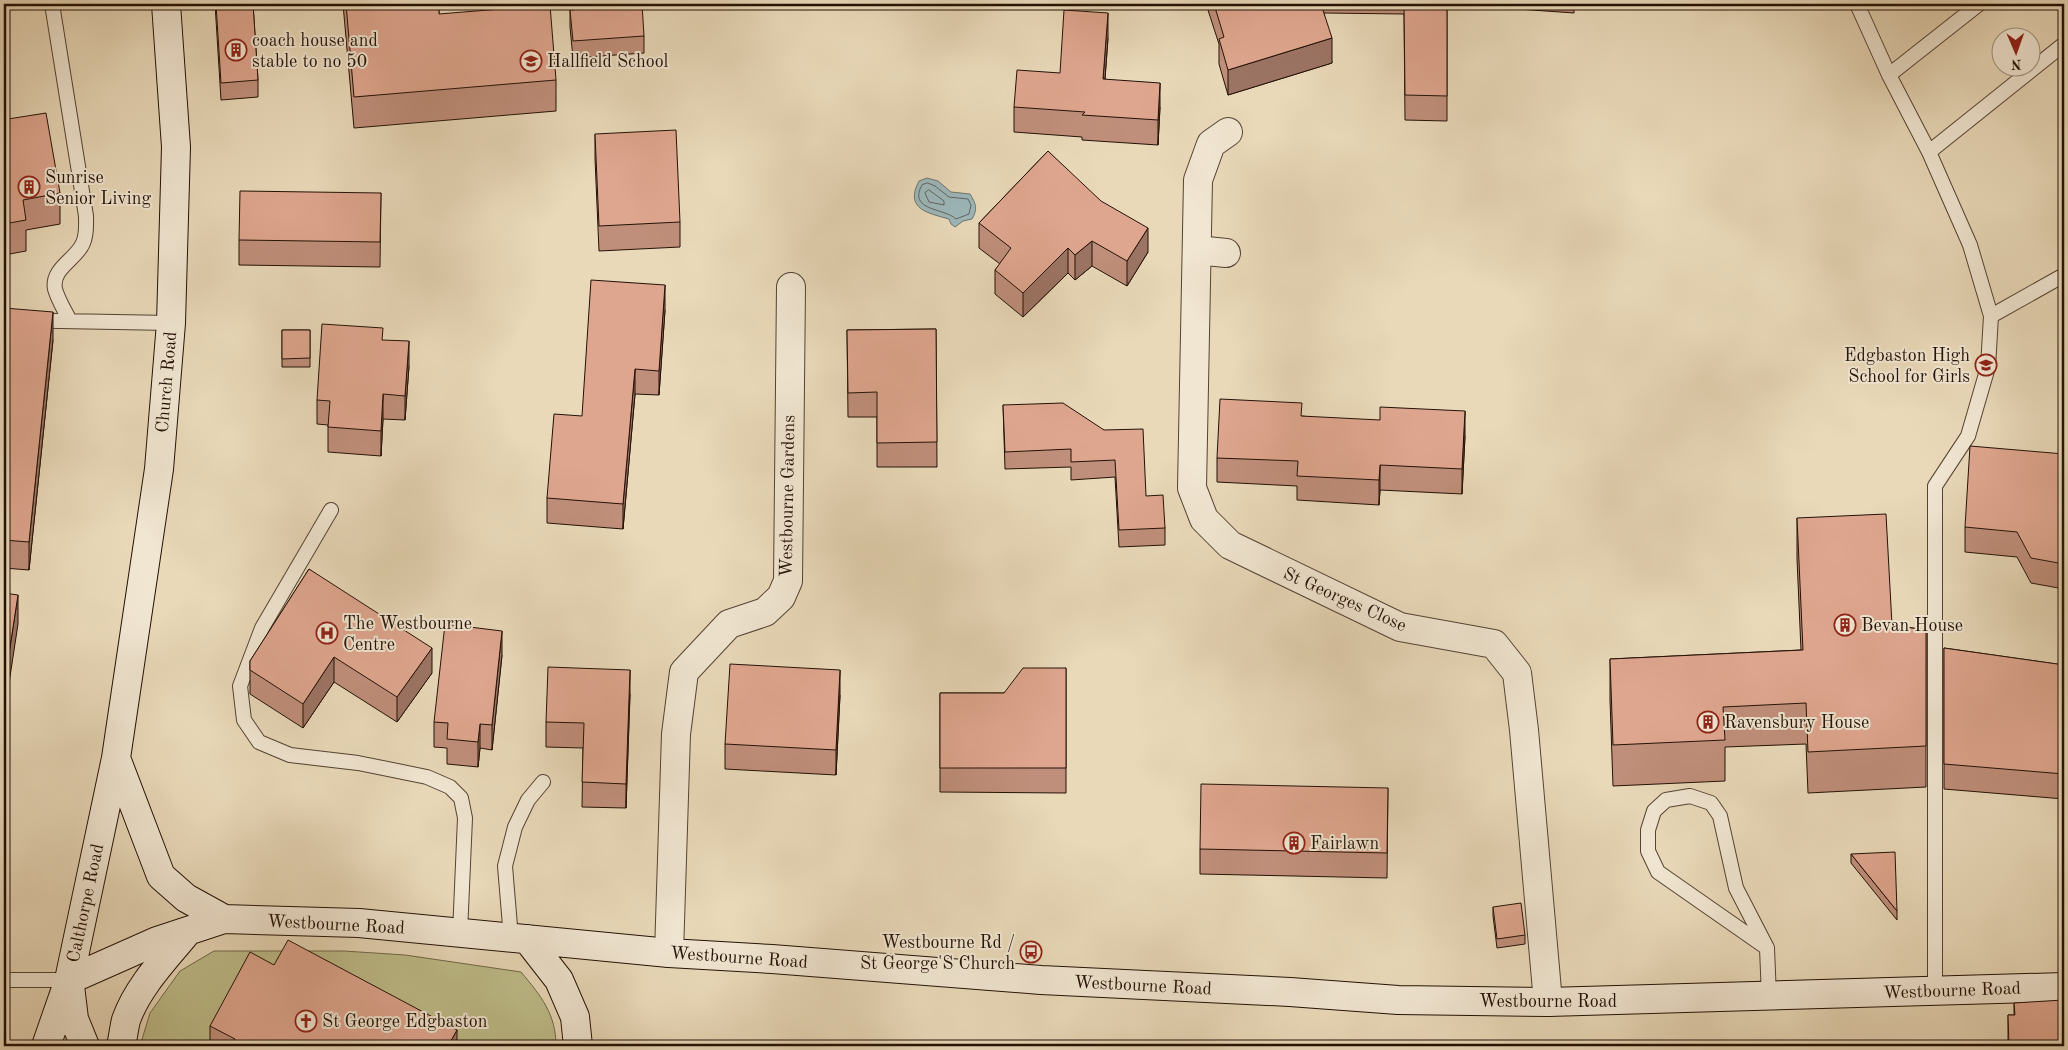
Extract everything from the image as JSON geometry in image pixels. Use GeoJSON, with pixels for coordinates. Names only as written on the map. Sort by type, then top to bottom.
{"type":"FeatureCollection","features":[{"type":"Feature","properties":{"kind":"main road","name":"Church Road"},"geometry":{"type":"LineString","coordinates":[[116,758],[159,469],[171,323],[176,147],[166,4]]}},
{"type":"Feature","properties":{"kind":"main road","name":"St Georges Close"},"geometry":{"type":"LineString","coordinates":[[1228,132],[1210,144],[1198,180],[1192,488],[1204,519],[1230,545],[1400,628],[1494,644],[1517,673],[1524,730],[1548,1002]]}},
{"type":"Feature","properties":{"kind":"main road"},"geometry":{"type":"LineString","coordinates":[[1197,250],[1226,253]]}},
{"type":"Feature","properties":{"kind":"main road","name":"Westbourne Gardens"},"geometry":{"type":"LineString","coordinates":[[669,953],[676,734],[684,672],[729,624],[765,612],[781,597],[788,581],[791,287]]}},
{"type":"Feature","properties":{"kind":"main road"},"geometry":{"type":"LineString","coordinates":[[116,758],[160,876],[186,898],[224,919]]}},
{"type":"Feature","properties":{"kind":"main road","name":"Calthorpe Road"},"geometry":{"type":"LineString","coordinates":[[46,1046],[69,980],[116,758]]}},
{"type":"Feature","properties":{"kind":"main road"},"geometry":{"type":"LineString","coordinates":[[85,1046],[74,1019],[69,980],[132,951],[224,919]]}},
{"type":"Feature","properties":{"kind":"main road","name":"Westbourne Road"},"geometry":{"type":"LineString","coordinates":[[224,919],[359,923],[669,953],[772,958],[1041,980],[1290,992],[1398,1000],[1548,1002],[2064,987]]}},
{"type":"Feature","properties":{"kind":"main road"},"geometry":{"type":"LineString","coordinates":[[121,1046],[126,1020],[139,994],[156,969],[188,931]]}},
{"type":"Feature","properties":{"kind":"main road"},"geometry":{"type":"LineString","coordinates":[[519,938],[559,980],[575,1017],[578,1046]]}},
{"type":"Feature","properties":{"kind":"lane"},"geometry":{"type":"LineString","coordinates":[[52,4],[86,216],[86,235],[83,245],[56,277],[55,287],[70,321]]}},
{"type":"Feature","properties":{"kind":"lane"},"geometry":{"type":"LineString","coordinates":[[1857,4],[1889,75],[1929,152],[1970,245],[1991,316],[1988,367],[1968,436],[1935,486],[1935,990]]}},
{"type":"Feature","properties":{"kind":"lane"},"geometry":{"type":"LineString","coordinates":[[1889,75],[1978,4]]}},
{"type":"Feature","properties":{"kind":"lane"},"geometry":{"type":"LineString","coordinates":[[1929,152],[2064,44]]}},
{"type":"Feature","properties":{"kind":"lane"},"geometry":{"type":"LineString","coordinates":[[1991,316],[2064,275]]}},
{"type":"Feature","properties":{"kind":"lane"},"geometry":{"type":"LineString","coordinates":[[4,320],[171,323]]}},
{"type":"Feature","properties":{"kind":"lane"},"geometry":{"type":"LineString","coordinates":[[332,510],[262,628],[240,686],[244,720],[259,742],[290,755],[358,762],[427,777],[450,787],[461,798],[465,818],[460,933]]}},
{"type":"Feature","properties":{"kind":"lane"},"geometry":{"type":"LineString","coordinates":[[519,938],[506,866],[515,827],[528,800],[543,782]]}},
{"type":"Feature","properties":{"kind":"lane"},"geometry":{"type":"LineString","coordinates":[[1766,948],[1658,872],[1648,851],[1648,830],[1654,811],[1666,800],[1690,796],[1711,803],[1720,816],[1736,888],[1766,948],[1769,997]]}},
{"type":"Feature","properties":{"kind":"lane"},"geometry":{"type":"LineString","coordinates":[[4,980],[69,980]]}},
{"type":"Feature","properties":{"kind":"shaded area"},"geometry":{"type":"Polygon","coordinates":[[[214,951],[344,951],[405,955],[521,972],[546,1006],[553,1024],[556,1046],[140,1046],[150,1013],[180,971],[214,951]]]}},
{"type":"Feature","properties":{"kind":"water"},"geometry":{"type":"Polygon","coordinates":[[[927,178],[938,181],[951,192],[970,194],[976,206],[972,219],[963,221],[955,227],[949,219],[926,212],[920,208],[914,198],[915,190],[919,181],[927,178]]]}},
{"type":"Feature","properties":{"kind":"building","name":"coach house and stable to no 50"},"geometry":{"type":"Polygon","coordinates":[[[216,4],[253,4],[258,80],[221,83],[216,4]]]}},
{"type":"Feature","properties":{"kind":"building"},"geometry":{"type":"Polygon","coordinates":[[[346,4],[439,4],[439,14],[550,5],[556,80],[354,97],[346,4]]]}},
{"type":"Feature","properties":{"kind":"building"},"geometry":{"type":"Polygon","coordinates":[[[642,4],[644,36],[573,41],[570,10],[642,4]]]}},
{"type":"Feature","properties":{"kind":"building"},"geometry":{"type":"Polygon","coordinates":[[[1214,4],[1321,4],[1332,38],[1228,70],[1219,39],[1224,37],[1214,4]]]}},
{"type":"Feature","properties":{"kind":"building"},"geometry":{"type":"Polygon","coordinates":[[[1404,4],[1447,4],[1447,96],[1405,95],[1404,4]]]}},
{"type":"Feature","properties":{"kind":"building"},"geometry":{"type":"Polygon","coordinates":[[[1064,10],[1108,13],[1103,79],[1160,83],[1158,120],[1082,115],[1085,112],[1014,107],[1017,70],[1060,73],[1064,10]]]}},
{"type":"Feature","properties":{"kind":"building","name":"Sunrise Senior Living"},"geometry":{"type":"Polygon","coordinates":[[[6,109],[8,119],[46,113],[60,193],[23,200],[26,220],[4,224],[4,110],[6,109]]]}},
{"type":"Feature","properties":{"kind":"building"},"geometry":{"type":"Polygon","coordinates":[[[676,130],[680,222],[599,226],[595,134],[676,130]]]}},
{"type":"Feature","properties":{"kind":"building"},"geometry":{"type":"Polygon","coordinates":[[[1048,151],[1101,201],[1148,228],[1127,261],[1092,241],[1075,255],[1068,248],[1023,293],[995,270],[1011,248],[979,223],[1048,151]]]}},
{"type":"Feature","properties":{"kind":"building"},"geometry":{"type":"Polygon","coordinates":[[[240,191],[381,193],[380,242],[239,240],[240,191]]]}},
{"type":"Feature","properties":{"kind":"building"},"geometry":{"type":"Polygon","coordinates":[[[591,280],[665,285],[659,371],[635,369],[623,504],[547,498],[554,414],[582,416],[591,280]]]}},
{"type":"Feature","properties":{"kind":"building"},"geometry":{"type":"Polygon","coordinates":[[[4,308],[53,312],[29,542],[4,540],[4,308]]]}},
{"type":"Feature","properties":{"kind":"building"},"geometry":{"type":"Polygon","coordinates":[[[322,324],[383,328],[382,340],[409,341],[405,396],[383,394],[381,431],[328,427],[330,401],[317,400],[322,324]]]}},
{"type":"Feature","properties":{"kind":"building"},"geometry":{"type":"Polygon","coordinates":[[[936,329],[937,442],[877,443],[877,392],[848,393],[847,330],[936,329]]]}},
{"type":"Feature","properties":{"kind":"building"},"geometry":{"type":"Polygon","coordinates":[[[282,330],[310,330],[310,358],[282,359],[282,330]]]}},
{"type":"Feature","properties":{"kind":"building"},"geometry":{"type":"Polygon","coordinates":[[[1220,399],[1302,403],[1301,416],[1380,420],[1380,407],[1465,411],[1462,469],[1380,465],[1379,480],[1297,476],[1298,461],[1217,458],[1220,399]]]}},
{"type":"Feature","properties":{"kind":"building"},"geometry":{"type":"Polygon","coordinates":[[[1063,403],[1104,430],[1143,429],[1146,496],[1163,495],[1165,528],[1119,530],[1115,460],[1071,462],[1071,449],[1005,452],[1003,405],[1063,403]]]}},
{"type":"Feature","properties":{"kind":"building"},"geometry":{"type":"Polygon","coordinates":[[[1970,446],[2064,454],[2064,564],[2031,558],[2017,532],[1965,527],[1970,446]]]}},
{"type":"Feature","properties":{"kind":"building"},"geometry":{"type":"Polygon","coordinates":[[[1886,514],[1892,625],[1926,630],[1926,746],[1808,752],[1806,703],[1723,707],[1725,740],[1613,745],[1610,659],[1803,650],[1797,518],[1886,514]]]}},
{"type":"Feature","properties":{"kind":"building","name":"The Westbourne Centre"},"geometry":{"type":"Polygon","coordinates":[[[309,569],[432,648],[397,697],[334,657],[303,704],[250,670],[250,661],[309,569]]]}},
{"type":"Feature","properties":{"kind":"building"},"geometry":{"type":"Polygon","coordinates":[[[4,593],[18,595],[4,686],[4,593]]]}},
{"type":"Feature","properties":{"kind":"building"},"geometry":{"type":"Polygon","coordinates":[[[445,624],[502,631],[492,725],[480,724],[478,742],[447,739],[448,723],[434,722],[445,624]]]}},
{"type":"Feature","properties":{"kind":"building"},"geometry":{"type":"Polygon","coordinates":[[[1944,648],[2064,665],[2064,774],[1944,764],[1944,648]]]}},
{"type":"Feature","properties":{"kind":"building"},"geometry":{"type":"Polygon","coordinates":[[[730,664],[840,670],[836,750],[725,744],[730,664]]]}},
{"type":"Feature","properties":{"kind":"building"},"geometry":{"type":"Polygon","coordinates":[[[548,667],[630,670],[626,784],[582,782],[584,723],[546,722],[548,667]]]}},
{"type":"Feature","properties":{"kind":"building"},"geometry":{"type":"Polygon","coordinates":[[[1023,668],[1066,668],[1066,768],[940,768],[940,693],[1004,693],[1023,668]]]}},
{"type":"Feature","properties":{"kind":"building","name":"Fairlawn"},"geometry":{"type":"Polygon","coordinates":[[[1201,784],[1388,788],[1387,853],[1200,849],[1201,784]]]}},
{"type":"Feature","properties":{"kind":"building"},"geometry":{"type":"Polygon","coordinates":[[[1895,852],[1897,911],[1851,854],[1895,852]]]}},
{"type":"Feature","properties":{"kind":"building"},"geometry":{"type":"Polygon","coordinates":[[[1521,903],[1525,935],[1497,939],[1493,907],[1521,903]]]}},
{"type":"Feature","properties":{"kind":"building"},"geometry":{"type":"Polygon","coordinates":[[[288,940],[457,1030],[448,1046],[231,1046],[235,1039],[210,1026],[250,952],[274,965],[288,940]]]}},
{"type":"Feature","properties":{"kind":"building"},"geometry":{"type":"Polygon","coordinates":[[[2063,1000],[2064,1046],[2009,1046],[2008,1015],[2015,1015],[2014,1003],[2063,1000]]]}},
{"type":"Feature","properties":{"kind":"place","name":"coach house and stable to no 50"},"geometry":{"type":"Point","coordinates":[236,50]}},
{"type":"Feature","properties":{"kind":"place","name":"Hallfield School"},"geometry":{"type":"Point","coordinates":[531,61]}},
{"type":"Feature","properties":{"kind":"place","name":"Sunrise Senior Living"},"geometry":{"type":"Point","coordinates":[29,187]}},
{"type":"Feature","properties":{"kind":"place","name":"Edgbaston High School for Girls"},"geometry":{"type":"Point","coordinates":[1986,365]}},
{"type":"Feature","properties":{"kind":"place","name":"Bevan House"},"geometry":{"type":"Point","coordinates":[1845,625]}},
{"type":"Feature","properties":{"kind":"place","name":"The Westbourne Centre"},"geometry":{"type":"Point","coordinates":[327,633]}},
{"type":"Feature","properties":{"kind":"place","name":"Ravensbury House"},"geometry":{"type":"Point","coordinates":[1708,722]}},
{"type":"Feature","properties":{"kind":"place","name":"Fairlawn"},"geometry":{"type":"Point","coordinates":[1294,843]}},
{"type":"Feature","properties":{"kind":"place","name":"Westbourne Rd / St George'S Church"},"geometry":{"type":"Point","coordinates":[1031,952]}},
{"type":"Feature","properties":{"kind":"place","name":"St George Edgbaston"},"geometry":{"type":"Point","coordinates":[306,1021]}}]}
